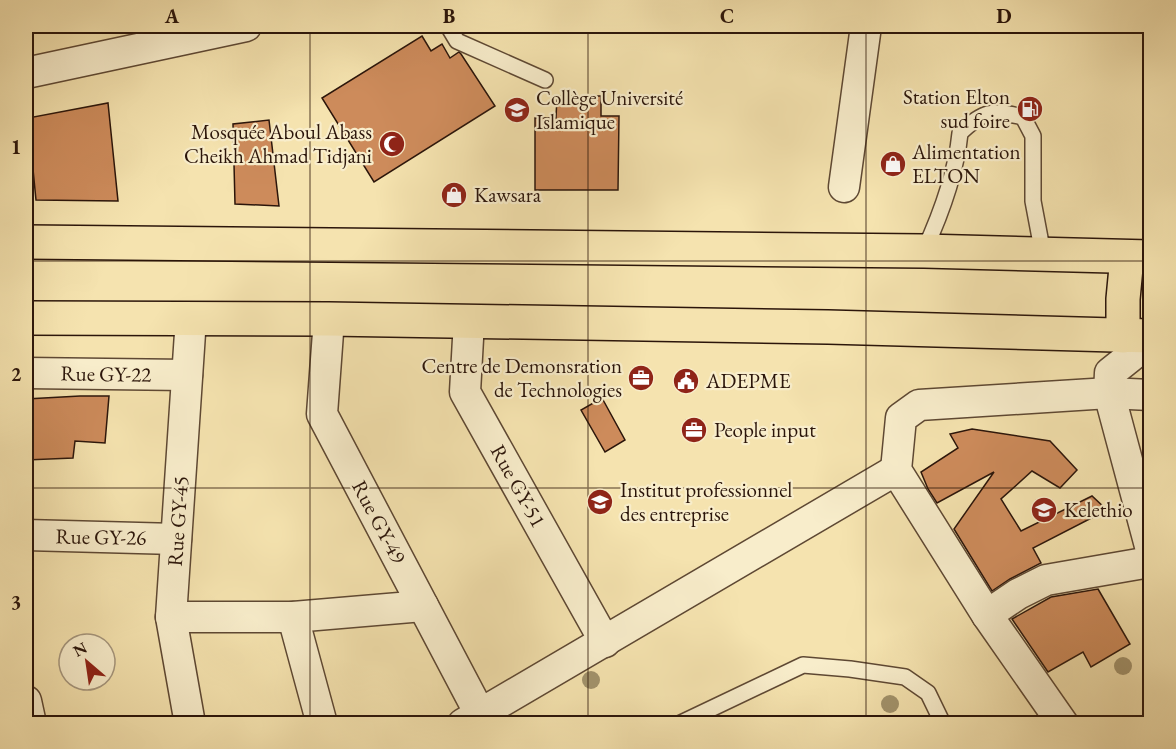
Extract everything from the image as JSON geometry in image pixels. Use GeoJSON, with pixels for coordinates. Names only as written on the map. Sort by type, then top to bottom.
{"type":"FeatureCollection","features":[{"type":"Feature","properties":{"kind":"main road"},"geometry":{"type":"LineString","coordinates":[[26,242],[924,251],[1138,257],[1123,305],[1141,338]]}},
{"type":"Feature","properties":{"kind":"main road"},"geometry":{"type":"LineString","coordinates":[[26,318],[329,319],[828,327],[1141,338]]}},
{"type":"Feature","properties":{"kind":"street"},"geometry":{"type":"LineString","coordinates":[[26,73],[164,34],[246,26]]}},
{"type":"Feature","properties":{"kind":"street"},"geometry":{"type":"LineString","coordinates":[[843,187],[866,26]]}},
{"type":"Feature","properties":{"kind":"street","name":"Rue GY-45"},"geometry":{"type":"LineString","coordinates":[[190,723],[171,617],[191,318]]}},
{"type":"Feature","properties":{"kind":"street","name":"Rue GY-49"},"geometry":{"type":"LineString","coordinates":[[329,319],[322,414],[423,606],[472,719]]}},
{"type":"Feature","properties":{"kind":"street","name":"Rue GY-51"},"geometry":{"type":"LineString","coordinates":[[469,321],[465,392],[605,642]]}},
{"type":"Feature","properties":{"kind":"street"},"geometry":{"type":"LineString","coordinates":[[1141,338],[1110,373],[1109,393],[1150,546]]}},
{"type":"Feature","properties":{"kind":"street","name":"Rue GY-22"},"geometry":{"type":"LineString","coordinates":[[26,373],[187,375]]}},
{"type":"Feature","properties":{"kind":"street"},"geometry":{"type":"LineString","coordinates":[[1063,723],[987,615],[896,470],[901,418],[919,405],[1109,393],[1150,395]]}},
{"type":"Feature","properties":{"kind":"street"},"geometry":{"type":"LineString","coordinates":[[472,719],[896,470]]}},
{"type":"Feature","properties":{"kind":"street","name":"Rue GY-26"},"geometry":{"type":"LineString","coordinates":[[26,535],[176,539]]}},
{"type":"Feature","properties":{"kind":"street"},"geometry":{"type":"LineString","coordinates":[[987,615],[1018,594],[1046,580],[1150,562]]}},
{"type":"Feature","properties":{"kind":"street"},"geometry":{"type":"LineString","coordinates":[[171,617],[293,617],[423,606]]}},
{"type":"Feature","properties":{"kind":"street"},"geometry":{"type":"LineString","coordinates":[[293,617],[322,723]]}},
{"type":"Feature","properties":{"kind":"street"},"geometry":{"type":"LineString","coordinates":[[26,701],[31,723]]}},
{"type":"Feature","properties":{"kind":"lane"},"geometry":{"type":"LineString","coordinates":[[448,26],[457,41],[545,80]]}},
{"type":"Feature","properties":{"kind":"lane"},"geometry":{"type":"LineString","coordinates":[[924,251],[937,224],[958,158],[960,133],[976,117],[998,111],[1023,117],[1033,136],[1033,201],[1043,254]]}},
{"type":"Feature","properties":{"kind":"lane"},"geometry":{"type":"LineString","coordinates":[[679,723],[803,665],[905,677],[928,693],[943,723]]}},
{"type":"Feature","properties":{"kind":"building","name":"Mosquée Aboul Abass Cheikh Ahmad Tidjani"},"geometry":{"type":"Polygon","coordinates":[[[422,36],[431,51],[442,44],[450,58],[459,52],[495,106],[374,182],[322,98],[422,36]]]}},
{"type":"Feature","properties":{"kind":"building"},"geometry":{"type":"Polygon","coordinates":[[[557,96],[601,96],[601,116],[619,116],[618,190],[535,190],[535,118],[556,118],[557,96]]]}},
{"type":"Feature","properties":{"kind":"building"},"geometry":{"type":"Polygon","coordinates":[[[108,103],[118,201],[36,200],[28,118],[108,103]]]}},
{"type":"Feature","properties":{"kind":"building"},"geometry":{"type":"Polygon","coordinates":[[[269,120],[279,206],[235,204],[233,124],[269,120]]]}},
{"type":"Feature","properties":{"kind":"building"},"geometry":{"type":"Polygon","coordinates":[[[109,396],[105,443],[75,441],[73,458],[26,460],[26,399],[109,396]]]}},
{"type":"Feature","properties":{"kind":"building"},"geometry":{"type":"Polygon","coordinates":[[[602,398],[625,440],[605,452],[581,410],[602,398]]]}},
{"type":"Feature","properties":{"kind":"building"},"geometry":{"type":"Polygon","coordinates":[[[972,429],[1050,441],[1077,470],[1060,488],[1032,471],[1001,499],[1021,531],[1092,496],[1107,510],[1033,548],[1041,563],[992,591],[954,529],[994,472],[937,503],[921,472],[958,448],[950,434],[972,429]]]}},
{"type":"Feature","properties":{"kind":"building"},"geometry":{"type":"Polygon","coordinates":[[[1098,589],[1130,644],[1091,667],[1083,652],[1048,672],[1012,619],[1051,597],[1098,589]]]}},
{"type":"Feature","properties":{"kind":"place","name":"Station Elton sud foire"},"geometry":{"type":"Point","coordinates":[1030,109]}},
{"type":"Feature","properties":{"kind":"place","name":"Collège Université Islamique"},"geometry":{"type":"Point","coordinates":[517,110]}},
{"type":"Feature","properties":{"kind":"place","name":"Mosquée Aboul Abass Cheikh Ahmad Tidjani"},"geometry":{"type":"Point","coordinates":[392,144]}},
{"type":"Feature","properties":{"kind":"place","name":"Alimentation ELTON"},"geometry":{"type":"Point","coordinates":[893,164]}},
{"type":"Feature","properties":{"kind":"place","name":"Kawsara"},"geometry":{"type":"Point","coordinates":[454,195]}},
{"type":"Feature","properties":{"kind":"place","name":"Centre de Demonsration de Technologies"},"geometry":{"type":"Point","coordinates":[641,378]}},
{"type":"Feature","properties":{"kind":"place","name":"ADEPME"},"geometry":{"type":"Point","coordinates":[686,381]}},
{"type":"Feature","properties":{"kind":"place","name":"People input"},"geometry":{"type":"Point","coordinates":[694,430]}},
{"type":"Feature","properties":{"kind":"place","name":"Institut professionnel des entreprise"},"geometry":{"type":"Point","coordinates":[600,502]}},
{"type":"Feature","properties":{"kind":"place","name":"Kelethio"},"geometry":{"type":"Point","coordinates":[1044,510]}}]}
